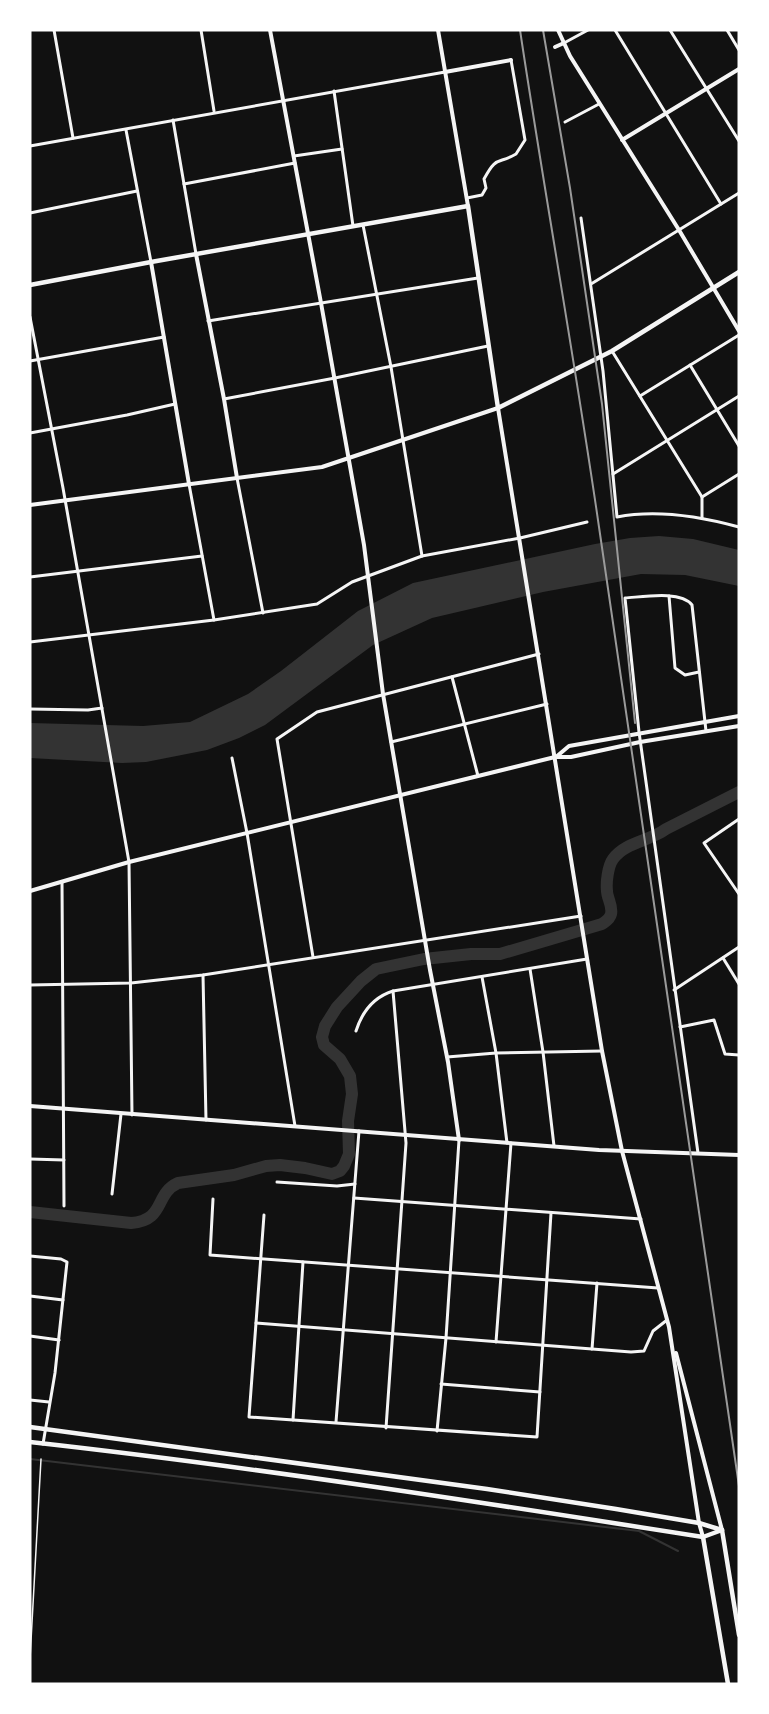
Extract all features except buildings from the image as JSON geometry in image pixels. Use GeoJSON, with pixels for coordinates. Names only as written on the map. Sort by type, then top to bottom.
{"type":"FeatureCollection","features":[{"type":"Feature","properties":{"kind":"highway"},"geometry":{"type":"LineString","coordinates":[[30,285],[468,206],[498,408],[612,351],[739,272]]}},
{"type":"Feature","properties":{"kind":"highway"},"geometry":{"type":"LineString","coordinates":[[30,1427],[488,1489],[699,1523],[722,1530]]}},
{"type":"Feature","properties":{"kind":"highway"},"geometry":{"type":"LineString","coordinates":[[30,1442],[126,1453],[462,1500],[703,1537],[722,1530]]}},
{"type":"Feature","properties":{"kind":"highway"},"geometry":{"type":"LineString","coordinates":[[722,1530],[739,1635]]}},
{"type":"Feature","properties":{"kind":"highway"},"geometry":{"type":"LineString","coordinates":[[703,1537],[728,1684]]}},
{"type":"Feature","properties":{"kind":"street"},"geometry":{"type":"LineString","coordinates":[[54,30],[73,138]]}},
{"type":"Feature","properties":{"kind":"street"},"geometry":{"type":"LineString","coordinates":[[201,30],[214,112]]}},
{"type":"Feature","properties":{"kind":"street"},"geometry":{"type":"LineString","coordinates":[[270,30],[335,378],[369,576],[377,654],[391,742],[424,939],[447,1058],[459,1140],[446,1338],[436,1431]]}},
{"type":"Feature","properties":{"kind":"street"},"geometry":{"type":"LineString","coordinates":[[438,30],[468,206]]}},
{"type":"Feature","properties":{"kind":"street"},"geometry":{"type":"LineString","coordinates":[[558,30],[599,104],[679,230],[739,333],[639,396]]}},
{"type":"Feature","properties":{"kind":"street"},"geometry":{"type":"LineString","coordinates":[[555,47],[588,30]]}},
{"type":"Feature","properties":{"kind":"street"},"geometry":{"type":"LineString","coordinates":[[615,30],[721,204]]}},
{"type":"Feature","properties":{"kind":"street"},"geometry":{"type":"LineString","coordinates":[[670,30],[739,141]]}},
{"type":"Feature","properties":{"kind":"street"},"geometry":{"type":"LineString","coordinates":[[727,30],[739,50]]}},
{"type":"Feature","properties":{"kind":"street"},"geometry":{"type":"LineString","coordinates":[[30,146],[511,60],[525,140],[520,150],[510,157],[495,162],[484,178],[486,188],[482,195],[467,198]]}},
{"type":"Feature","properties":{"kind":"street"},"geometry":{"type":"LineString","coordinates":[[622,141],[739,69]]}},
{"type":"Feature","properties":{"kind":"street"},"geometry":{"type":"LineString","coordinates":[[334,91],[353,226]]}},
{"type":"Feature","properties":{"kind":"street"},"geometry":{"type":"LineString","coordinates":[[565,122],[599,104]]}},
{"type":"Feature","properties":{"kind":"street"},"geometry":{"type":"LineString","coordinates":[[173,120],[262,613]]}},
{"type":"Feature","properties":{"kind":"street"},"geometry":{"type":"LineString","coordinates":[[126,130],[214,620]]}},
{"type":"Feature","properties":{"kind":"street"},"geometry":{"type":"LineString","coordinates":[[294,156],[342,149]]}},
{"type":"Feature","properties":{"kind":"street"},"geometry":{"type":"LineString","coordinates":[[184,184],[295,163]]}},
{"type":"Feature","properties":{"kind":"street"},"geometry":{"type":"LineString","coordinates":[[30,213],[137,191]]}},
{"type":"Feature","properties":{"kind":"street"},"geometry":{"type":"LineString","coordinates":[[591,284],[739,193]]}},
{"type":"Feature","properties":{"kind":"street"},"geometry":{"type":"LineString","coordinates":[[581,218],[602,356],[617,517],[644,513],[702,518],[739,527]]}},
{"type":"Feature","properties":{"kind":"street"},"geometry":{"type":"LineString","coordinates":[[363,225],[391,367],[401,441],[420,535],[422,556]]}},
{"type":"Feature","properties":{"kind":"street"},"geometry":{"type":"LineString","coordinates":[[208,321],[478,278]]}},
{"type":"Feature","properties":{"kind":"street"},"geometry":{"type":"LineString","coordinates":[[30,317],[129,862],[132,1114]]}},
{"type":"Feature","properties":{"kind":"street"},"geometry":{"type":"LineString","coordinates":[[30,361],[164,337]]}},
{"type":"Feature","properties":{"kind":"street"},"geometry":{"type":"LineString","coordinates":[[224,399],[488,346]]}},
{"type":"Feature","properties":{"kind":"street"},"geometry":{"type":"LineString","coordinates":[[612,351],[702,497],[702,518]]}},
{"type":"Feature","properties":{"kind":"street"},"geometry":{"type":"LineString","coordinates":[[690,365],[739,446]]}},
{"type":"Feature","properties":{"kind":"street"},"geometry":{"type":"LineString","coordinates":[[613,474],[739,396]]}},
{"type":"Feature","properties":{"kind":"street"},"geometry":{"type":"LineString","coordinates":[[30,433],[175,404]]}},
{"type":"Feature","properties":{"kind":"street"},"geometry":{"type":"LineString","coordinates":[[30,505],[322,467],[498,408],[602,1051],[622,1151],[722,1530]]}},
{"type":"Feature","properties":{"kind":"street"},"geometry":{"type":"LineString","coordinates":[[702,497],[739,474]]}},
{"type":"Feature","properties":{"kind":"street"},"geometry":{"type":"LineString","coordinates":[[30,642],[214,620],[317,604],[352,582],[422,556],[520,538],[587,522]]}},
{"type":"Feature","properties":{"kind":"street"},"geometry":{"type":"LineString","coordinates":[[30,577],[202,556]]}},
{"type":"Feature","properties":{"kind":"street"},"geometry":{"type":"LineString","coordinates":[[669,596],[675,668],[685,675],[699,672]]}},
{"type":"Feature","properties":{"kind":"street"},"geometry":{"type":"LineString","coordinates":[[698,1153],[640,742],[625,598],[676,596],[688,600],[692,605],[706,731]]}},
{"type":"Feature","properties":{"kind":"street"},"geometry":{"type":"LineString","coordinates":[[313,957],[277,739],[317,712],[539,654]]}},
{"type":"Feature","properties":{"kind":"street"},"geometry":{"type":"LineString","coordinates":[[452,677],[478,776]]}},
{"type":"Feature","properties":{"kind":"street"},"geometry":{"type":"LineString","coordinates":[[391,742],[547,704]]}},
{"type":"Feature","properties":{"kind":"street"},"geometry":{"type":"LineString","coordinates":[[30,709],[88,710],[102,708]]}},
{"type":"Feature","properties":{"kind":"street"},"geometry":{"type":"LineString","coordinates":[[555,757],[569,746],[739,716]]}},
{"type":"Feature","properties":{"kind":"street"},"geometry":{"type":"LineString","coordinates":[[30,891],[129,862],[555,757],[571,757],[640,742],[739,726]]}},
{"type":"Feature","properties":{"kind":"street"},"geometry":{"type":"LineString","coordinates":[[232,758],[247,833],[295,1127]]}},
{"type":"Feature","properties":{"kind":"street"},"geometry":{"type":"LineString","coordinates":[[739,819],[704,843],[739,894]]}},
{"type":"Feature","properties":{"kind":"street"},"geometry":{"type":"LineString","coordinates":[[62,882],[64,1206]]}},
{"type":"Feature","properties":{"kind":"street"},"geometry":{"type":"LineString","coordinates":[[734,887],[739,883]]}},
{"type":"Feature","properties":{"kind":"street"},"geometry":{"type":"LineString","coordinates":[[30,985],[131,983],[203,975],[424,939],[581,917]]}},
{"type":"Feature","properties":{"kind":"street"},"geometry":{"type":"LineString","coordinates":[[674,990],[739,947]]}},
{"type":"Feature","properties":{"kind":"street"},"geometry":{"type":"LineString","coordinates":[[723,958],[739,984]]}},
{"type":"Feature","properties":{"kind":"street"},"geometry":{"type":"LineString","coordinates":[[356,1031],[361,1017],[382,994],[588,959]]}},
{"type":"Feature","properties":{"kind":"street"},"geometry":{"type":"LineString","coordinates":[[530,969],[554,1146]]}},
{"type":"Feature","properties":{"kind":"street"},"geometry":{"type":"LineString","coordinates":[[203,975],[206,1119]]}},
{"type":"Feature","properties":{"kind":"street"},"geometry":{"type":"LineString","coordinates":[[482,977],[509,1143],[496,1342]]}},
{"type":"Feature","properties":{"kind":"street"},"geometry":{"type":"LineString","coordinates":[[386,1428],[406,1143],[393,991]]}},
{"type":"Feature","properties":{"kind":"street"},"geometry":{"type":"LineString","coordinates":[[680,1027],[714,1020],[725,1054],[739,1055]]}},
{"type":"Feature","properties":{"kind":"street"},"geometry":{"type":"LineString","coordinates":[[447,1058],[496,1053],[602,1051]]}},
{"type":"Feature","properties":{"kind":"street"},"geometry":{"type":"LineString","coordinates":[[30,1106],[459,1140],[622,1151],[739,1155]]}},
{"type":"Feature","properties":{"kind":"street"},"geometry":{"type":"LineString","coordinates":[[112,1194],[121,1114]]}},
{"type":"Feature","properties":{"kind":"street"},"geometry":{"type":"LineString","coordinates":[[336,1423],[350,1265],[358,1131]]}},
{"type":"Feature","properties":{"kind":"street"},"geometry":{"type":"LineString","coordinates":[[30,1159],[64,1160]]}},
{"type":"Feature","properties":{"kind":"street"},"geometry":{"type":"LineString","coordinates":[[277,1182],[337,1186],[355,1184]]}},
{"type":"Feature","properties":{"kind":"street"},"geometry":{"type":"LineString","coordinates":[[354,1198],[641,1219]]}},
{"type":"Feature","properties":{"kind":"street"},"geometry":{"type":"LineString","coordinates":[[213,1199],[210,1255],[658,1288]]}},
{"type":"Feature","properties":{"kind":"street"},"geometry":{"type":"LineString","coordinates":[[264,1215],[249,1417],[537,1437],[551,1213]]}},
{"type":"Feature","properties":{"kind":"street"},"geometry":{"type":"LineString","coordinates":[[30,1256],[61,1259],[67,1262],[59,1340],[43,1444]]}},
{"type":"Feature","properties":{"kind":"street"},"geometry":{"type":"LineString","coordinates":[[293,1420],[303,1262]]}},
{"type":"Feature","properties":{"kind":"street"},"geometry":{"type":"LineString","coordinates":[[592,1349],[597,1283]]}},
{"type":"Feature","properties":{"kind":"street"},"geometry":{"type":"LineString","coordinates":[[30,1296],[63,1300]]}},
{"type":"Feature","properties":{"kind":"street"},"geometry":{"type":"LineString","coordinates":[[256,1323],[644,1351],[653,1331],[667,1320]]}},
{"type":"Feature","properties":{"kind":"street"},"geometry":{"type":"LineString","coordinates":[[671,1335],[703,1537]]}},
{"type":"Feature","properties":{"kind":"street"},"geometry":{"type":"LineString","coordinates":[[30,1336],[59,1340]]}},
{"type":"Feature","properties":{"kind":"street"},"geometry":{"type":"LineString","coordinates":[[441,1384],[540,1392]]}},
{"type":"Feature","properties":{"kind":"street"},"geometry":{"type":"LineString","coordinates":[[30,1400],[49,1402]]}},
{"type":"Feature","properties":{"kind":"lane"},"geometry":{"type":"LineString","coordinates":[[30,1659],[41,1458]]}},
{"type":"Feature","properties":{"kind":"shaded area"},"geometry":{"type":"Polygon","coordinates":[[[659,536],[693,539],[739,550],[739,586],[685,575],[641,574],[543,592],[432,618],[373,645],[265,725],[207,750],[146,762],[122,763],[30,758],[30,723],[143,726],[190,722],[248,694],[358,611],[413,583],[595,544],[659,536]]]}},
{"type":"Feature","properties":{"kind":"waterway"},"geometry":{"type":"LineString","coordinates":[[30,1212],[131,1223],[150,1217],[165,1193],[178,1183],[234,1175],[266,1166],[305,1168],[332,1174],[340,1171],[349,1154],[348,1121],[352,1094],[350,1076],[340,1059],[324,1045],[322,1037],[325,1026],[337,1007],[361,981],[376,969],[424,959],[471,954],[500,954],[602,924],[609,919],[611,914],[607,879],[611,862],[618,853],[739,792]]}},
{"type":"Feature","properties":{"kind":"waterway"},"geometry":{"type":"LineString","coordinates":[[30,1459],[639,1531],[678,1551]]}},
{"type":"Feature","properties":{"kind":"railway"},"geometry":{"type":"LineString","coordinates":[[520,30],[590,465],[739,1486]]}},
{"type":"Feature","properties":{"kind":"railway"},"geometry":{"type":"LineString","coordinates":[[543,30],[570,188],[602,404],[635,723]]}}]}
